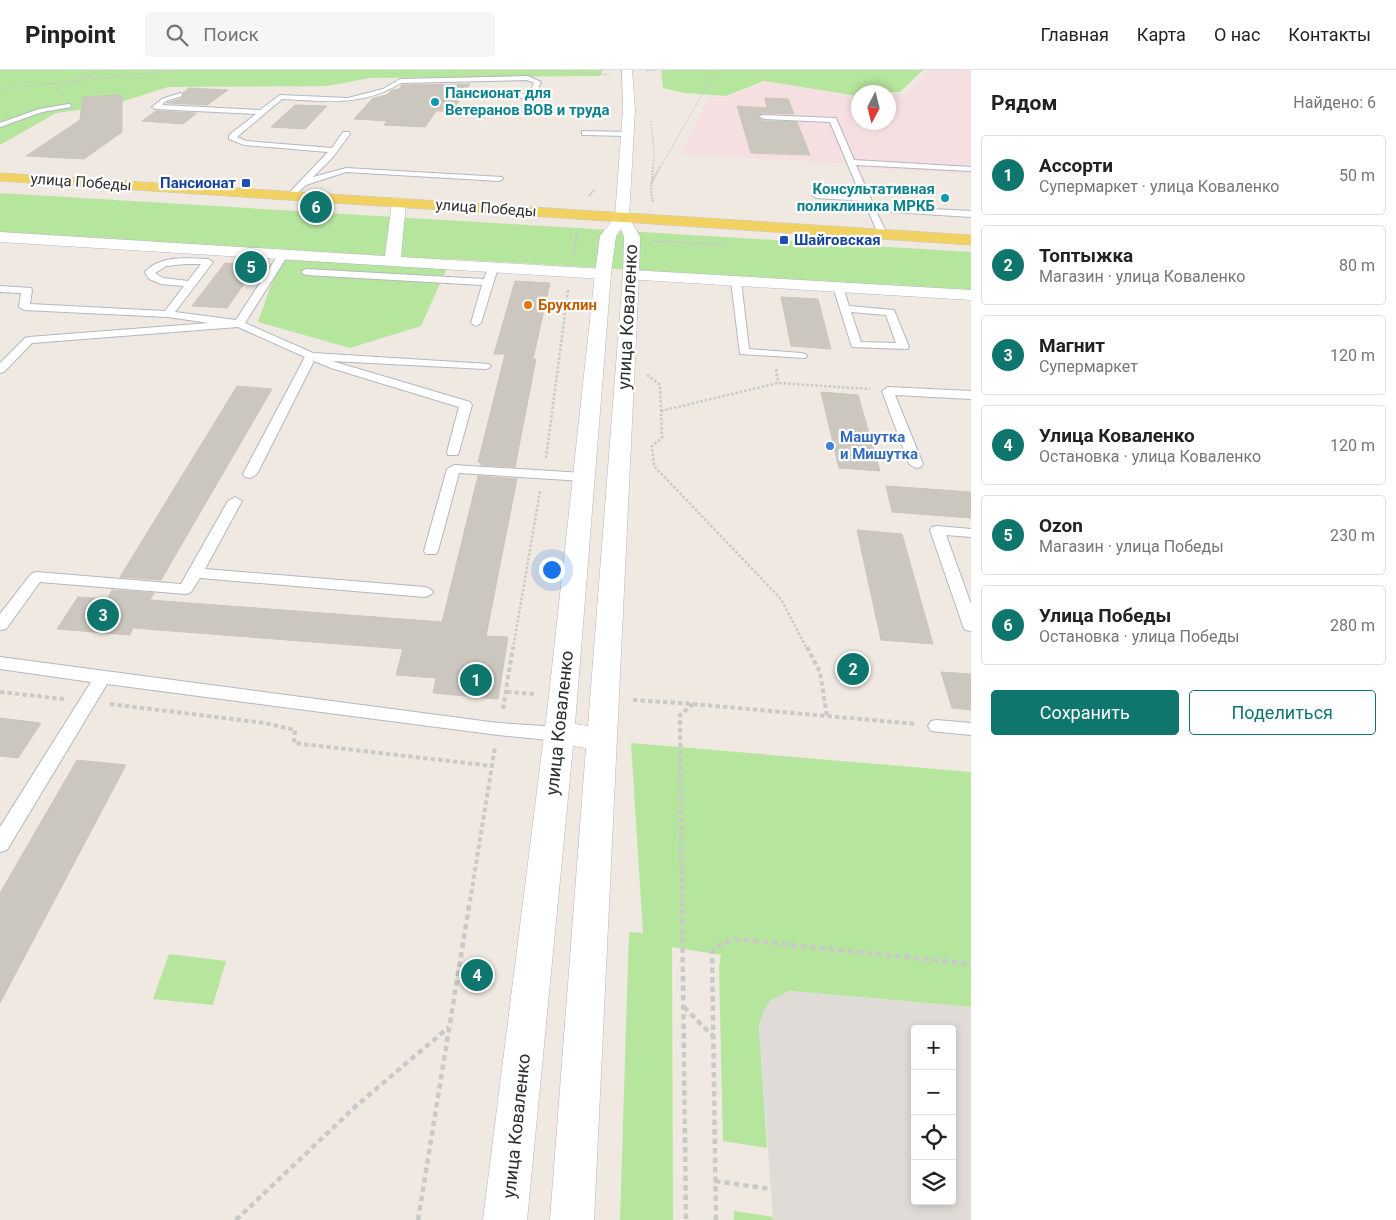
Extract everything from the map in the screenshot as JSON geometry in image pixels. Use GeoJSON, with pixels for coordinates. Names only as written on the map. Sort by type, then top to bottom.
{"type":"FeatureCollection","features":[{"type":"Feature","properties":{"kind":"main road"},"geometry":{"type":"LineString","coordinates":[[622,217],[629,110],[627,72]]}},
{"type":"Feature","properties":{"kind":"main road","name":"улица Победы"},"geometry":{"type":"LineString","coordinates":[[0,177],[971,240]]}},
{"type":"Feature","properties":{"kind":"main road"},"geometry":{"type":"LineString","coordinates":[[392,262],[399,202]]}},
{"type":"Feature","properties":{"kind":"main road","name":"улица Коваленко"},"geometry":{"type":"LineString","coordinates":[[572,1220],[606,699],[617,274],[608,236],[622,217]]}},
{"type":"Feature","properties":{"kind":"main road"},"geometry":{"type":"LineString","coordinates":[[0,238],[491,274],[570,278]]}},
{"type":"Feature","properties":{"kind":"main road"},"geometry":{"type":"LineString","coordinates":[[0,243],[392,262],[491,274],[617,274],[971,295]]}},
{"type":"Feature","properties":{"kind":"main road","name":"улица Коваленко"},"geometry":{"type":"LineString","coordinates":[[505,1220],[559,734],[583,477],[617,274]]}},
{"type":"Feature","properties":{"kind":"main road"},"geometry":{"type":"LineString","coordinates":[[559,734],[603,738]]}},
{"type":"Feature","properties":{"kind":"lane"},"geometry":{"type":"LineString","coordinates":[[334,150],[244,144],[232,137],[280,97],[348,100],[385,90],[400,81],[528,78],[538,82],[531,96],[458,96]]}},
{"type":"Feature","properties":{"kind":"lane"},"geometry":{"type":"LineString","coordinates":[[180,95],[164,100],[155,107],[262,112]]}},
{"type":"Feature","properties":{"kind":"lane"},"geometry":{"type":"LineString","coordinates":[[0,125],[41,110],[69,106]]}},
{"type":"Feature","properties":{"kind":"lane"},"geometry":{"type":"LineString","coordinates":[[764,117],[833,120],[882,234]]}},
{"type":"Feature","properties":{"kind":"lane"},"geometry":{"type":"LineString","coordinates":[[585,133],[628,134]]}},
{"type":"Feature","properties":{"kind":"lane"},"geometry":{"type":"LineString","coordinates":[[292,195],[334,150],[346,134]]}},
{"type":"Feature","properties":{"kind":"lane"},"geometry":{"type":"LineString","coordinates":[[852,162],[971,169]]}},
{"type":"Feature","properties":{"kind":"lane"},"geometry":{"type":"LineString","coordinates":[[303,183],[346,170],[499,179]]}},
{"type":"Feature","properties":{"kind":"lane"},"geometry":{"type":"LineString","coordinates":[[816,195],[867,199]]}},
{"type":"Feature","properties":{"kind":"lane"},"geometry":{"type":"LineString","coordinates":[[871,208],[908,206],[971,214]]}},
{"type":"Feature","properties":{"kind":"lane"},"geometry":{"type":"LineString","coordinates":[[240,324],[281,258]]}},
{"type":"Feature","properties":{"kind":"lane"},"geometry":{"type":"LineString","coordinates":[[168,314],[208,262],[181,261],[167,263],[156,267],[150,272],[152,277],[161,281],[191,284]]}},
{"type":"Feature","properties":{"kind":"lane"},"geometry":{"type":"LineString","coordinates":[[306,272],[491,274],[476,323]]}},
{"type":"Feature","properties":{"kind":"lane"},"geometry":{"type":"LineString","coordinates":[[736,281],[744,352],[801,356]]}},
{"type":"Feature","properties":{"kind":"lane"},"geometry":{"type":"LineString","coordinates":[[838,287],[856,345],[903,347],[890,312],[846,309]]}},
{"type":"Feature","properties":{"kind":"lane"},"geometry":{"type":"LineString","coordinates":[[0,289],[27,290],[24,307],[168,314],[240,324],[335,366],[466,405],[453,452]]}},
{"type":"Feature","properties":{"kind":"lane"},"geometry":{"type":"LineString","coordinates":[[0,370],[29,340],[240,324]]}},
{"type":"Feature","properties":{"kind":"lane"},"geometry":{"type":"LineString","coordinates":[[311,356],[485,366]]}},
{"type":"Feature","properties":{"kind":"lane"},"geometry":{"type":"LineString","coordinates":[[250,474],[311,356]]}},
{"type":"Feature","properties":{"kind":"lane"},"geometry":{"type":"LineString","coordinates":[[916,464],[888,391],[971,395]]}},
{"type":"Feature","properties":{"kind":"lane"},"geometry":{"type":"LineString","coordinates":[[431,551],[454,469],[583,477]]}},
{"type":"Feature","properties":{"kind":"lane"},"geometry":{"type":"LineString","coordinates":[[0,625],[36,578],[186,588],[235,501]]}},
{"type":"Feature","properties":{"kind":"lane"},"geometry":{"type":"LineString","coordinates":[[971,533],[936,530],[971,626]]}},
{"type":"Feature","properties":{"kind":"lane"},"geometry":{"type":"LineString","coordinates":[[195,573],[425,592]]}},
{"type":"Feature","properties":{"kind":"lane"},"geometry":{"type":"LineString","coordinates":[[0,663],[498,729],[559,734]]}},
{"type":"Feature","properties":{"kind":"lane"},"geometry":{"type":"LineString","coordinates":[[0,844],[102,678]]}},
{"type":"Feature","properties":{"kind":"lane"},"geometry":{"type":"LineString","coordinates":[[937,726],[971,729]]}},
{"type":"Feature","properties":{"kind":"path"},"geometry":{"type":"LineString","coordinates":[[0,89],[181,70]]}},
{"type":"Feature","properties":{"kind":"path"},"geometry":{"type":"LineString","coordinates":[[545,70],[582,74],[627,72]]}},
{"type":"Feature","properties":{"kind":"path"},"geometry":{"type":"LineString","coordinates":[[645,70],[656,70]]}},
{"type":"Feature","properties":{"kind":"path"},"geometry":{"type":"LineString","coordinates":[[652,183],[716,70]]}},
{"type":"Feature","properties":{"kind":"path"},"geometry":{"type":"LineString","coordinates":[[650,116],[654,152],[651,192]]}},
{"type":"Feature","properties":{"kind":"path"},"geometry":{"type":"LineString","coordinates":[[644,374],[660,385],[662,438],[652,446],[654,466],[781,599],[820,672],[827,716]]}},
{"type":"Feature","properties":{"kind":"path"},"geometry":{"type":"LineString","coordinates":[[661,411],[778,384],[888,391]]}},
{"type":"Feature","properties":{"kind":"path"},"geometry":{"type":"LineString","coordinates":[[0,692],[71,700]]}},
{"type":"Feature","properties":{"kind":"path"},"geometry":{"type":"LineString","coordinates":[[506,692],[562,696]]}},
{"type":"Feature","properties":{"kind":"path"},"geometry":{"type":"LineString","coordinates":[[606,699],[693,704],[937,726]]}},
{"type":"Feature","properties":{"kind":"path"},"geometry":{"type":"LineString","coordinates":[[108,704],[265,723],[295,730],[294,743],[492,766]]}},
{"type":"Feature","properties":{"kind":"path"},"geometry":{"type":"LineString","coordinates":[[686,1220],[680,715],[693,704]]}},
{"type":"Feature","properties":{"kind":"path"},"geometry":{"type":"LineString","coordinates":[[716,1220],[712,952],[722,943],[736,939],[971,964]]}},
{"type":"Feature","properties":{"kind":"path"},"geometry":{"type":"LineString","coordinates":[[683,1007],[713,1036]]}},
{"type":"Feature","properties":{"kind":"path"},"geometry":{"type":"LineString","coordinates":[[236,1220],[356,1106],[450,1027]]}},
{"type":"Feature","properties":{"kind":"path"},"geometry":{"type":"LineString","coordinates":[[715,1181],[770,1189]]}},
{"type":"Feature","properties":{"kind":"shaded area"},"geometry":{"type":"Polygon","coordinates":[[[929,70],[971,70],[971,174],[868,168],[839,163],[681,154],[710,97],[728,97],[766,82],[851,96],[851,130],[896,130],[896,94],[906,93],[929,70]]]}},
{"type":"Feature","properties":{"kind":"shaded area"},"geometry":{"type":"Polygon","coordinates":[[[790,991],[971,1007],[971,1220],[773,1220],[759,1026],[763,1012],[770,1001],[790,991]]]}},
{"type":"Feature","properties":{"kind":"green space"},"geometry":{"type":"Polygon","coordinates":[[[0,70],[603,70],[600,76],[370,78],[327,86],[168,87],[108,106],[56,113],[0,145],[0,70]]]}},
{"type":"Feature","properties":{"kind":"green space"},"geometry":{"type":"Polygon","coordinates":[[[661,70],[923,70],[900,92],[896,92],[896,85],[851,85],[851,95],[764,81],[726,96],[685,93],[663,88],[661,70]]]}},
{"type":"Feature","properties":{"kind":"green space"},"geometry":{"type":"Polygon","coordinates":[[[0,193],[971,252],[971,290],[451,259],[421,326],[350,348],[258,322],[283,251],[0,234],[0,193]]]}},
{"type":"Feature","properties":{"kind":"green space"},"geometry":{"type":"Polygon","coordinates":[[[631,743],[971,772],[971,1007],[790,991],[778,997],[766,1009],[759,1026],[767,1148],[723,1141],[719,967],[721,955],[672,947],[673,1220],[620,1220],[629,932],[643,933],[631,743]]]}},
{"type":"Feature","properties":{"kind":"green space"},"geometry":{"type":"Polygon","coordinates":[[[169,954],[226,961],[213,1005],[153,999],[169,954]]]}},
{"type":"Feature","properties":{"kind":"green space"},"geometry":{"type":"Polygon","coordinates":[[[734,1211],[773,1217],[773,1220],[734,1220],[734,1211]]]}},
{"type":"Feature","properties":{"kind":"building"},"geometry":{"type":"Polygon","coordinates":[[[470,84],[464,93],[457,93],[453,96],[459,101],[452,111],[436,111],[425,127],[384,125],[387,121],[354,119],[373,98],[387,95],[392,90],[399,89],[402,85],[470,84]]]}},
{"type":"Feature","properties":{"kind":"building"},"geometry":{"type":"Polygon","coordinates":[[[189,88],[228,90],[207,105],[167,103],[183,98],[183,93],[189,88]]]}},
{"type":"Feature","properties":{"kind":"building"},"geometry":{"type":"Polygon","coordinates":[[[122,95],[122,132],[84,159],[26,156],[80,120],[83,97],[122,95]]]}},
{"type":"Feature","properties":{"kind":"building"},"geometry":{"type":"Polygon","coordinates":[[[765,98],[788,99],[794,114],[761,113],[758,118],[764,121],[797,122],[810,155],[751,153],[737,106],[767,108],[765,98]]]}},
{"type":"Feature","properties":{"kind":"building"},"geometry":{"type":"Polygon","coordinates":[[[295,105],[327,106],[305,129],[271,127],[295,105]]]}},
{"type":"Feature","properties":{"kind":"building"},"geometry":{"type":"Polygon","coordinates":[[[156,111],[197,113],[183,124],[142,121],[156,111]]]}},
{"type":"Feature","properties":{"kind":"building"},"geometry":{"type":"Polygon","coordinates":[[[225,263],[257,265],[227,308],[192,306],[225,263]]]}},
{"type":"Feature","properties":{"kind":"building"},"geometry":{"type":"Polygon","coordinates":[[[515,281],[550,283],[533,359],[536,359],[515,467],[481,465],[478,462],[505,354],[494,354],[515,281]]]}},
{"type":"Feature","properties":{"kind":"building"},"geometry":{"type":"Polygon","coordinates":[[[781,297],[818,299],[831,349],[791,346],[781,297]]]}},
{"type":"Feature","properties":{"kind":"building"},"geometry":{"type":"Polygon","coordinates":[[[237,386],[272,389],[161,580],[120,577],[237,386]]]}},
{"type":"Feature","properties":{"kind":"building"},"geometry":{"type":"Polygon","coordinates":[[[821,392],[858,395],[880,471],[839,468],[821,392]]]}},
{"type":"Feature","properties":{"kind":"building"},"geometry":{"type":"Polygon","coordinates":[[[478,476],[517,479],[486,636],[508,637],[498,699],[433,693],[436,678],[396,675],[403,649],[133,628],[130,635],[57,629],[78,597],[107,599],[112,590],[154,593],[150,600],[442,622],[478,476]]]}},
{"type":"Feature","properties":{"kind":"building"},"geometry":{"type":"Polygon","coordinates":[[[886,486],[971,492],[971,518],[892,512],[886,486]]]}},
{"type":"Feature","properties":{"kind":"building"},"geometry":{"type":"Polygon","coordinates":[[[857,530],[902,534],[933,644],[881,640],[857,530]]]}},
{"type":"Feature","properties":{"kind":"building"},"geometry":{"type":"Polygon","coordinates":[[[941,672],[971,674],[971,710],[952,708],[941,672]]]}},
{"type":"Feature","properties":{"kind":"building"},"geometry":{"type":"Polygon","coordinates":[[[0,718],[41,723],[18,758],[0,756],[0,718]]]}},
{"type":"Feature","properties":{"kind":"building"},"geometry":{"type":"Polygon","coordinates":[[[77,760],[126,765],[0,1003],[0,893],[77,760]]]}},
{"type":"Feature","properties":{"kind":"place","name":"Пансионат для Ветеранов ВОВ и труда"},"geometry":{"type":"Point","coordinates":[435,102]}},
{"type":"Feature","properties":{"kind":"place","name":"Пансионат"},"geometry":{"type":"Point","coordinates":[246,183]}},
{"type":"Feature","properties":{"kind":"place","name":"Консультативная поликлиника МРКБ"},"geometry":{"type":"Point","coordinates":[945,198]}},
{"type":"Feature","properties":{"kind":"place","name":"Улица Победы"},"geometry":{"type":"Point","coordinates":[316,207]}},
{"type":"Feature","properties":{"kind":"place","name":"Шайговская"},"geometry":{"type":"Point","coordinates":[784,240]}},
{"type":"Feature","properties":{"kind":"place","name":"Ozon"},"geometry":{"type":"Point","coordinates":[251,267]}},
{"type":"Feature","properties":{"kind":"place","name":"Бруклин"},"geometry":{"type":"Point","coordinates":[528,305]}},
{"type":"Feature","properties":{"kind":"place","name":"Машутка и Мишутка"},"geometry":{"type":"Point","coordinates":[830,446]}},
{"type":"Feature","properties":{"kind":"place","name":"Магнит"},"geometry":{"type":"Point","coordinates":[103,615]}},
{"type":"Feature","properties":{"kind":"place","name":"Топтыжка"},"geometry":{"type":"Point","coordinates":[853,669]}},
{"type":"Feature","properties":{"kind":"place","name":"Ассорти"},"geometry":{"type":"Point","coordinates":[476,680]}},
{"type":"Feature","properties":{"kind":"place","name":"Улица Коваленко"},"geometry":{"type":"Point","coordinates":[477,975]}}]}
